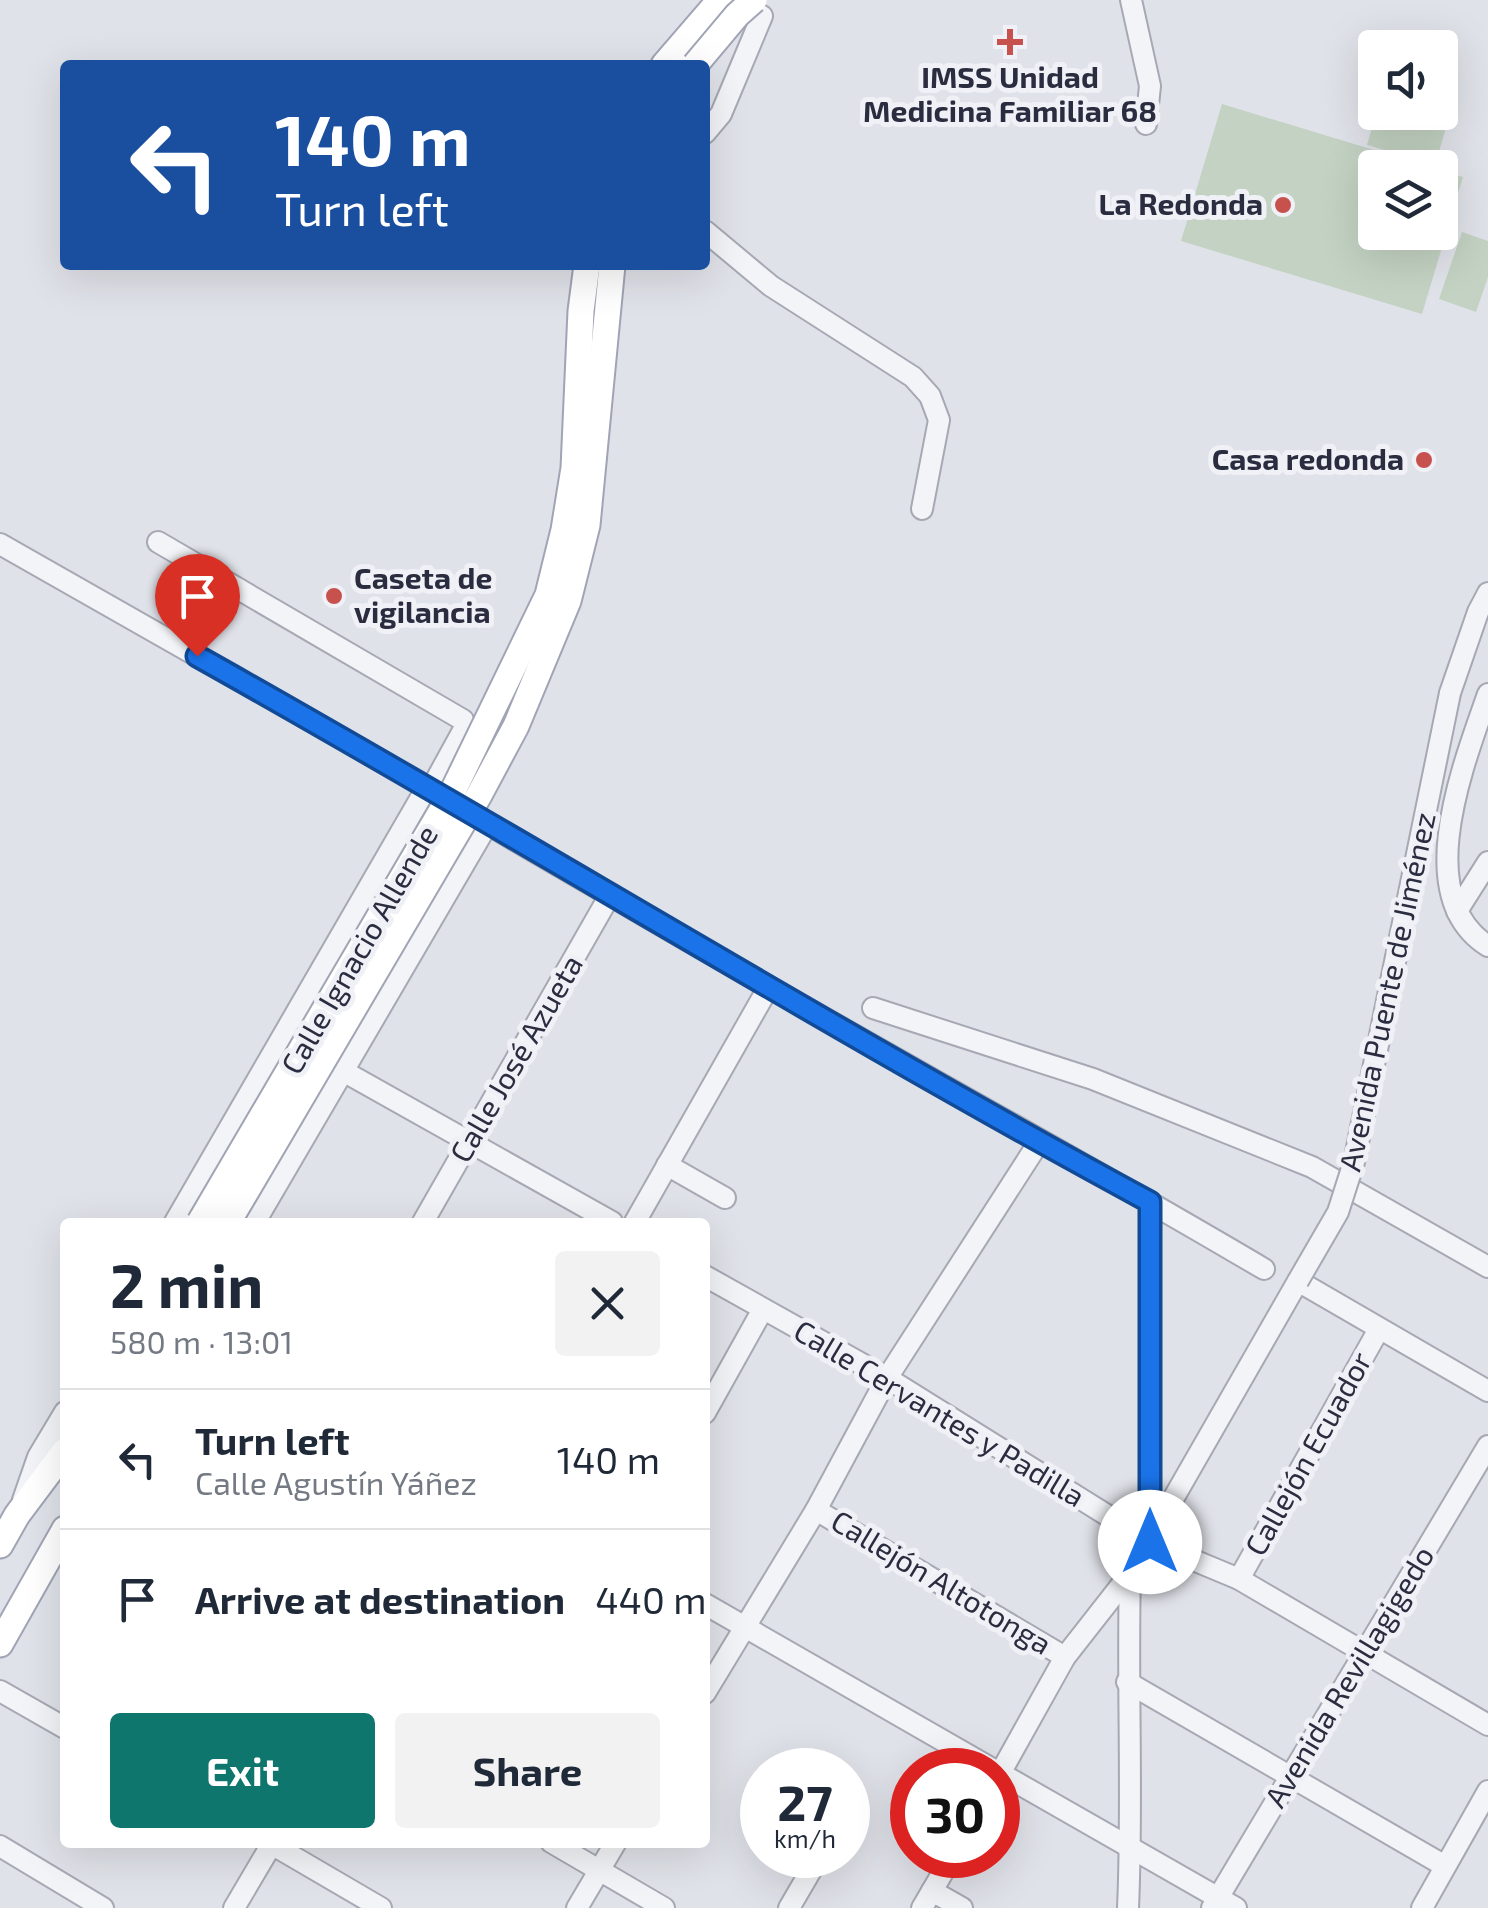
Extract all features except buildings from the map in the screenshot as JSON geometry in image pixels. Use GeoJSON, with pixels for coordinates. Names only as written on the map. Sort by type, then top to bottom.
{"type":"FeatureCollection","features":[{"type":"Feature","properties":{"kind":"main road"},"geometry":{"type":"LineString","coordinates":[[669,60],[723,0]]}},
{"type":"Feature","properties":{"kind":"main road"},"geometry":{"type":"LineString","coordinates":[[700,60],[754,0]]}},
{"type":"Feature","properties":{"kind":"main road","name":"Calle Ignacio Allende"},"geometry":{"type":"LineString","coordinates":[[202,1218],[452,793],[548,596],[574,468],[586,270]]}},
{"type":"Feature","properties":{"kind":"main road","name":"Calle Ignacio Allende"},"geometry":{"type":"LineString","coordinates":[[230,1218],[478,797],[516,726],[568,601],[587,525],[612,270]]}},
{"type":"Feature","properties":{"kind":"main road"},"geometry":{"type":"LineString","coordinates":[[0,1545],[17,1514],[60,1458]]}},
{"type":"Feature","properties":{"kind":"main road"},"geometry":{"type":"LineString","coordinates":[[0,1644],[60,1544]]}},
{"type":"Feature","properties":{"kind":"street"},"geometry":{"type":"LineString","coordinates":[[710,127],[721,114],[762,16],[723,0]]}},
{"type":"Feature","properties":{"kind":"street"},"geometry":{"type":"LineString","coordinates":[[1131,0],[1150,86],[1146,124]]}},
{"type":"Feature","properties":{"kind":"street"},"geometry":{"type":"LineString","coordinates":[[710,234],[772,286],[913,376],[930,396],[939,420],[922,509]]}},
{"type":"Feature","properties":{"kind":"street","name":"Calle Ignacio Allende"},"geometry":{"type":"LineString","coordinates":[[158,542],[463,720],[466,727],[177,1218]]}},
{"type":"Feature","properties":{"kind":"street"},"geometry":{"type":"LineString","coordinates":[[0,544],[1264,1270]]}},
{"type":"Feature","properties":{"kind":"street","name":"Avenida Puente de Jiménez"},"geometry":{"type":"LineString","coordinates":[[1012,1748],[1066,1657],[1150,1542],[1338,1212],[1354,1162],[1450,693],[1485,608]]}},
{"type":"Feature","properties":{"kind":"street"},"geometry":{"type":"LineString","coordinates":[[1488,694],[1456,799],[1447,883],[1472,936],[1488,946]]}},
{"type":"Feature","properties":{"kind":"street","name":"Calle Ignacio Allende"},"geometry":{"type":"LineString","coordinates":[[257,1218],[487,825]]}},
{"type":"Feature","properties":{"kind":"street"},"geometry":{"type":"LineString","coordinates":[[1457,910],[1488,862]]}},
{"type":"Feature","properties":{"kind":"street","name":"Calle José Azueta"},"geometry":{"type":"LineString","coordinates":[[425,1218],[610,895]]}},
{"type":"Feature","properties":{"kind":"street"},"geometry":{"type":"LineString","coordinates":[[637,1218],[768,988]]}},
{"type":"Feature","properties":{"kind":"street"},"geometry":{"type":"LineString","coordinates":[[873,1008],[1093,1079],[1312,1167],[1488,1267]]}},
{"type":"Feature","properties":{"kind":"street"},"geometry":{"type":"LineString","coordinates":[[343,1071],[605,1218]]}},
{"type":"Feature","properties":{"kind":"street"},"geometry":{"type":"LineString","coordinates":[[710,1686],[816,1510],[887,1378],[1039,1142]]}},
{"type":"Feature","properties":{"kind":"street"},"geometry":{"type":"LineString","coordinates":[[667,1166],[725,1198]]}},
{"type":"Feature","properties":{"kind":"street"},"geometry":{"type":"LineString","coordinates":[[1150,1202],[1150,1542]]}},
{"type":"Feature","properties":{"kind":"street","name":"Calle Cervantes y Padilla"},"geometry":{"type":"LineString","coordinates":[[710,1279],[887,1378],[1150,1542],[1240,1578],[1488,1725]]}},
{"type":"Feature","properties":{"kind":"street"},"geometry":{"type":"LineString","coordinates":[[1298,1282],[1488,1391]]}},
{"type":"Feature","properties":{"kind":"street"},"geometry":{"type":"LineString","coordinates":[[710,1404],[763,1309]]}},
{"type":"Feature","properties":{"kind":"street","name":"Callejón Ecuador"},"geometry":{"type":"LineString","coordinates":[[1240,1578],[1379,1329]]}},
{"type":"Feature","properties":{"kind":"street"},"geometry":{"type":"LineString","coordinates":[[17,1514],[38,1458],[60,1421]]}},
{"type":"Feature","properties":{"kind":"street","name":"Avenida Revillagigedo"},"geometry":{"type":"LineString","coordinates":[[1222,1905],[1290,1779],[1488,1446]]}},
{"type":"Feature","properties":{"kind":"street","name":"Callejón Altotonga"},"geometry":{"type":"LineString","coordinates":[[816,1510],[1066,1657]]}},
{"type":"Feature","properties":{"kind":"street"},"geometry":{"type":"LineString","coordinates":[[1128,1908],[1130,1574]]}},
{"type":"Feature","properties":{"kind":"street"},"geometry":{"type":"LineString","coordinates":[[710,1607],[954,1748]]}},
{"type":"Feature","properties":{"kind":"street"},"geometry":{"type":"LineString","coordinates":[[1127,1682],[1445,1866]]}},
{"type":"Feature","properties":{"kind":"street"},"geometry":{"type":"LineString","coordinates":[[0,1692],[60,1725]]}},
{"type":"Feature","properties":{"kind":"street"},"geometry":{"type":"LineString","coordinates":[[1020,1786],[1222,1905]]}},
{"type":"Feature","properties":{"kind":"street"},"geometry":{"type":"LineString","coordinates":[[1422,1908],[1488,1791]]}},
{"type":"Feature","properties":{"kind":"street"},"geometry":{"type":"LineString","coordinates":[[0,1846],[102,1908]]}},
{"type":"Feature","properties":{"kind":"street"},"geometry":{"type":"LineString","coordinates":[[234,1908],[268,1848]]}},
{"type":"Feature","properties":{"kind":"street"},"geometry":{"type":"LineString","coordinates":[[279,1848],[381,1908]]}},
{"type":"Feature","properties":{"kind":"street"},"geometry":{"type":"LineString","coordinates":[[561,1848],[664,1908]]}},
{"type":"Feature","properties":{"kind":"street"},"geometry":{"type":"LineString","coordinates":[[578,1908],[613,1848]]}},
{"type":"Feature","properties":{"kind":"street"},"geometry":{"type":"LineString","coordinates":[[789,1908],[807,1878]]}},
{"type":"Feature","properties":{"kind":"street"},"geometry":{"type":"LineString","coordinates":[[927,1899],[962,1908]]}},
{"type":"Feature","properties":{"kind":"green space","name":"La Redonda"},"geometry":{"type":"Polygon","coordinates":[[[1222,104],[1374,150],[1358,150],[1358,250],[1441,250],[1422,314],[1181,241],[1222,104]]]}},
{"type":"Feature","properties":{"kind":"green space"},"geometry":{"type":"Polygon","coordinates":[[[1371,130],[1445,130],[1439,150],[1384,150],[1367,145],[1371,130]]]}},
{"type":"Feature","properties":{"kind":"green space"},"geometry":{"type":"Polygon","coordinates":[[[1462,232],[1488,241],[1488,277],[1476,312],[1439,299],[1462,232]]]}},
{"type":"Feature","properties":{"kind":"place","name":"IMSS Unidad Medicina Familiar 68"},"geometry":{"type":"Point","coordinates":[1010,42]}},
{"type":"Feature","properties":{"kind":"place","name":"La Redonda"},"geometry":{"type":"Point","coordinates":[1283,205]}},
{"type":"Feature","properties":{"kind":"place","name":"Casa redonda"},"geometry":{"type":"Point","coordinates":[1424,460]}},
{"type":"Feature","properties":{"kind":"place","name":"Caseta de vigilancia"},"geometry":{"type":"Point","coordinates":[334,596]}},
{"type":"Feature","properties":{"kind":"route"},"geometry":{"type":"LineString","coordinates":[[197,656],[768,988],[1150,1202],[1150,1542]]}}]}
